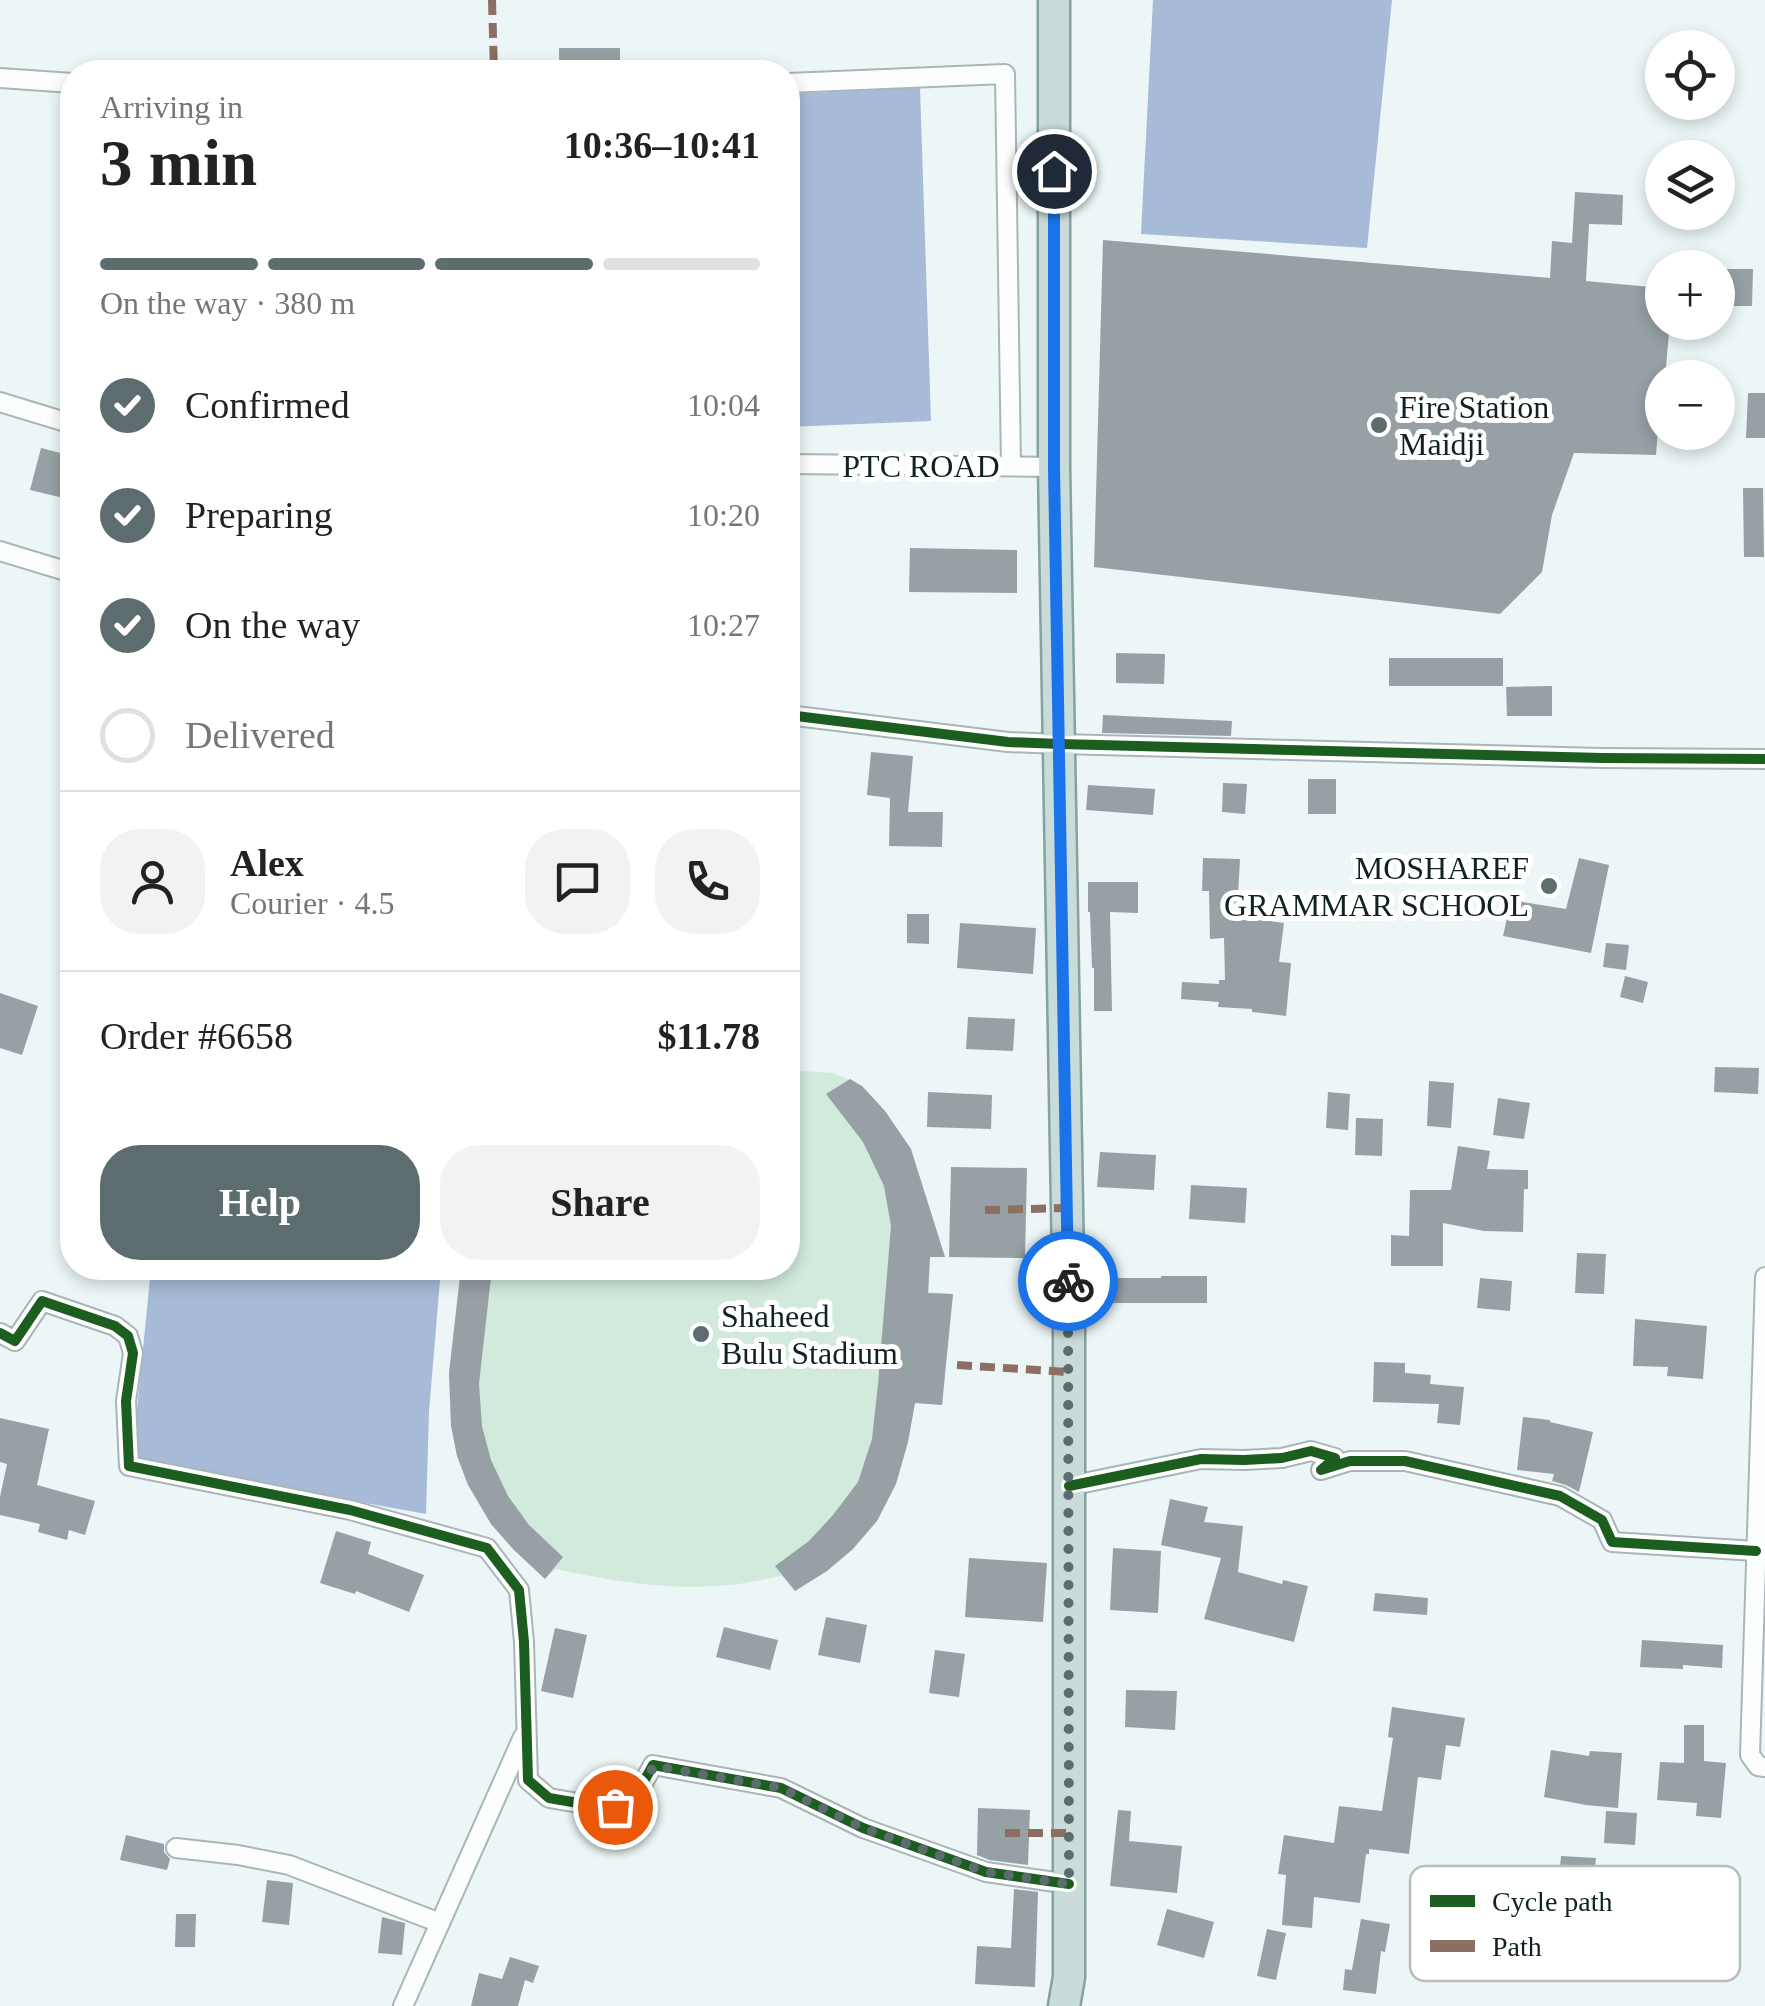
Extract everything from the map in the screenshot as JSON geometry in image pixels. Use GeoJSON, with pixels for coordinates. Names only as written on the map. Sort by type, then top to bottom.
{"type":"FeatureCollection","features":[{"type":"Feature","properties":{"kind":"highway"},"geometry":{"type":"LineString","coordinates":[[1054,0],[1054,467],[1069,1319],[1069,1977],[1064,2006]]}},
{"type":"Feature","properties":{"kind":"street"},"geometry":{"type":"LineString","coordinates":[[800,83],[1005,74],[1010,466]]}},
{"type":"Feature","properties":{"kind":"street"},"geometry":{"type":"LineString","coordinates":[[0,78],[60,82]]}},
{"type":"Feature","properties":{"kind":"street"},"geometry":{"type":"LineString","coordinates":[[0,402],[60,420]]}},
{"type":"Feature","properties":{"kind":"street","name":"PTC ROAD"},"geometry":{"type":"LineString","coordinates":[[800,464],[1054,467]]}},
{"type":"Feature","properties":{"kind":"street"},"geometry":{"type":"LineString","coordinates":[[0,550],[60,569]]}},
{"type":"Feature","properties":{"kind":"street"},"geometry":{"type":"LineString","coordinates":[[800,716],[1008,742],[1765,759]]}},
{"type":"Feature","properties":{"kind":"street"},"geometry":{"type":"LineString","coordinates":[[1765,1277],[1750,1755],[1758,1766],[1765,1767]]}},
{"type":"Feature","properties":{"kind":"street"},"geometry":{"type":"LineString","coordinates":[[0,1333],[15,1341],[42,1301],[115,1326],[128,1336],[133,1352],[126,1401],[128,1466],[350,1510],[487,1548],[520,1590],[528,1780],[550,1798],[615,1807],[637,1794],[654,1766],[781,1788],[863,1828],[986,1872],[1069,1884]]}},
{"type":"Feature","properties":{"kind":"street"},"geometry":{"type":"LineString","coordinates":[[1069,1486],[1201,1459],[1263,1459],[1311,1451],[1334,1458],[1320,1470],[1350,1461],[1404,1461],[1560,1496],[1602,1520],[1612,1542],[1756,1550]]}},
{"type":"Feature","properties":{"kind":"street"},"geometry":{"type":"LineString","coordinates":[[403,2006],[526,1730]]}},
{"type":"Feature","properties":{"kind":"street"},"geometry":{"type":"LineString","coordinates":[[176,1848],[289,1865],[440,1922]]}},
{"type":"Feature","properties":{"kind":"green space","name":"Shaheed Bulu Stadium"},"geometry":{"type":"Polygon","coordinates":[[[800,1071],[833,1073],[862,1086],[911,1149],[930,1225],[929,1292],[953,1294],[942,1405],[915,1403],[896,1484],[827,1571],[795,1591],[782,1576],[706,1587],[619,1581],[556,1569],[545,1579],[491,1524],[451,1426],[449,1373],[460,1280],[800,1280],[800,1071]]]}},
{"type":"Feature","properties":{"kind":"water"},"geometry":{"type":"Polygon","coordinates":[[[1153,0],[1392,0],[1367,248],[1141,234],[1153,0]]]}},
{"type":"Feature","properties":{"kind":"water"},"geometry":{"type":"Polygon","coordinates":[[[920,88],[931,421],[800,426],[800,93],[920,88]]]}},
{"type":"Feature","properties":{"kind":"water"},"geometry":{"type":"Polygon","coordinates":[[[150,1280],[440,1280],[429,1412],[426,1514],[132,1461],[150,1280]]]}},
{"type":"Feature","properties":{"kind":"building"},"geometry":{"type":"Polygon","coordinates":[[[559,48],[620,48],[620,60],[559,60],[559,48]]]}},
{"type":"Feature","properties":{"kind":"building","name":"Fire Station Maidji"},"geometry":{"type":"Polygon","coordinates":[[[1575,192],[1623,195],[1622,225],[1589,224],[1586,281],[1645,286],[1645,340],[1668,340],[1667,360],[1645,360],[1645,450],[1656,450],[1656,455],[1574,453],[1552,515],[1542,572],[1500,614],[1094,567],[1103,240],[1550,278],[1552,241],[1572,243],[1575,192]]]}},
{"type":"Feature","properties":{"kind":"building"},"geometry":{"type":"Polygon","coordinates":[[[1735,269],[1753,269],[1752,306],[1735,306],[1735,269]]]}},
{"type":"Feature","properties":{"kind":"building"},"geometry":{"type":"Polygon","coordinates":[[[1748,393],[1765,393],[1765,438],[1746,438],[1748,393]]]}},
{"type":"Feature","properties":{"kind":"building"},"geometry":{"type":"Polygon","coordinates":[[[41,448],[60,453],[60,497],[30,490],[41,448]]]}},
{"type":"Feature","properties":{"kind":"building"},"geometry":{"type":"Polygon","coordinates":[[[1743,488],[1763,488],[1764,557],[1744,557],[1743,488]]]}},
{"type":"Feature","properties":{"kind":"building"},"geometry":{"type":"Polygon","coordinates":[[[910,548],[1017,550],[1017,593],[909,592],[910,548]]]}},
{"type":"Feature","properties":{"kind":"building"},"geometry":{"type":"Polygon","coordinates":[[[1116,653],[1165,654],[1164,684],[1116,683],[1116,653]]]}},
{"type":"Feature","properties":{"kind":"building"},"geometry":{"type":"Polygon","coordinates":[[[1389,658],[1503,658],[1503,686],[1389,686],[1389,658]]]}},
{"type":"Feature","properties":{"kind":"building"},"geometry":{"type":"Polygon","coordinates":[[[1552,686],[1552,716],[1507,716],[1506,687],[1552,686]]]}},
{"type":"Feature","properties":{"kind":"building"},"geometry":{"type":"Polygon","coordinates":[[[1103,715],[1232,721],[1231,736],[1102,733],[1103,715]]]}},
{"type":"Feature","properties":{"kind":"building"},"geometry":{"type":"Polygon","coordinates":[[[871,752],[913,756],[908,812],[943,812],[942,847],[889,846],[890,798],[867,795],[871,752]]]}},
{"type":"Feature","properties":{"kind":"building"},"geometry":{"type":"Polygon","coordinates":[[[1308,779],[1336,779],[1336,814],[1308,814],[1308,779]]]}},
{"type":"Feature","properties":{"kind":"building"},"geometry":{"type":"Polygon","coordinates":[[[1223,783],[1247,784],[1245,814],[1222,812],[1223,783]]]}},
{"type":"Feature","properties":{"kind":"building"},"geometry":{"type":"Polygon","coordinates":[[[1088,785],[1155,789],[1153,815],[1086,810],[1088,785]]]}},
{"type":"Feature","properties":{"kind":"building"},"geometry":{"type":"Polygon","coordinates":[[[1203,858],[1240,859],[1237,916],[1284,923],[1279,962],[1291,963],[1286,1016],[1218,1007],[1219,1002],[1181,999],[1182,982],[1219,984],[1219,980],[1225,980],[1224,938],[1210,939],[1209,891],[1202,891],[1203,858]]]}},
{"type":"Feature","properties":{"kind":"building"},"geometry":{"type":"Polygon","coordinates":[[[1579,858],[1609,865],[1591,953],[1503,936],[1511,900],[1566,909],[1579,858]]]}},
{"type":"Feature","properties":{"kind":"building"},"geometry":{"type":"Polygon","coordinates":[[[1088,882],[1138,882],[1138,913],[1110,912],[1112,1011],[1094,1011],[1088,882]]]}},
{"type":"Feature","properties":{"kind":"building"},"geometry":{"type":"Polygon","coordinates":[[[907,914],[929,914],[929,944],[907,943],[907,914]]]}},
{"type":"Feature","properties":{"kind":"building"},"geometry":{"type":"Polygon","coordinates":[[[960,923],[1036,928],[1033,974],[957,968],[960,923]]]}},
{"type":"Feature","properties":{"kind":"building"},"geometry":{"type":"Polygon","coordinates":[[[1606,943],[1629,945],[1626,970],[1603,967],[1606,943]]]}},
{"type":"Feature","properties":{"kind":"building"},"geometry":{"type":"Polygon","coordinates":[[[1625,976],[1648,982],[1643,1003],[1620,997],[1625,976]]]}},
{"type":"Feature","properties":{"kind":"building"},"geometry":{"type":"Polygon","coordinates":[[[0,993],[38,1006],[22,1055],[0,1048],[0,993]]]}},
{"type":"Feature","properties":{"kind":"building"},"geometry":{"type":"Polygon","coordinates":[[[968,1017],[1015,1019],[1013,1051],[966,1049],[968,1017]]]}},
{"type":"Feature","properties":{"kind":"building"},"geometry":{"type":"Polygon","coordinates":[[[1715,1067],[1759,1068],[1758,1094],[1714,1092],[1715,1067]]]}},
{"type":"Feature","properties":{"kind":"building"},"geometry":{"type":"Polygon","coordinates":[[[850,1079],[885,1111],[911,1149],[945,1257],[930,1257],[928,1293],[953,1294],[942,1405],[915,1403],[896,1484],[877,1521],[853,1549],[795,1591],[775,1566],[809,1541],[858,1482],[872,1439],[878,1384],[891,1226],[884,1186],[863,1142],[826,1094],[850,1079]]]}},
{"type":"Feature","properties":{"kind":"building"},"geometry":{"type":"Polygon","coordinates":[[[1429,1081],[1454,1083],[1451,1128],[1427,1126],[1429,1081]]]}},
{"type":"Feature","properties":{"kind":"building"},"geometry":{"type":"Polygon","coordinates":[[[928,1092],[992,1095],[991,1129],[927,1127],[928,1092]]]}},
{"type":"Feature","properties":{"kind":"building"},"geometry":{"type":"Polygon","coordinates":[[[1328,1092],[1350,1094],[1348,1130],[1326,1128],[1328,1092]]]}},
{"type":"Feature","properties":{"kind":"building"},"geometry":{"type":"Polygon","coordinates":[[[1498,1098],[1530,1103],[1524,1139],[1493,1135],[1498,1098]]]}},
{"type":"Feature","properties":{"kind":"building"},"geometry":{"type":"Polygon","coordinates":[[[1356,1118],[1383,1119],[1382,1156],[1355,1155],[1356,1118]]]}},
{"type":"Feature","properties":{"kind":"building"},"geometry":{"type":"Polygon","coordinates":[[[1458,1146],[1490,1151],[1487,1169],[1528,1170],[1523,1232],[1484,1231],[1443,1223],[1443,1266],[1391,1266],[1391,1235],[1409,1236],[1410,1190],[1451,1190],[1458,1146]]]}},
{"type":"Feature","properties":{"kind":"building"},"geometry":{"type":"Polygon","coordinates":[[[1100,1152],[1156,1155],[1154,1190],[1097,1187],[1100,1152]]]}},
{"type":"Feature","properties":{"kind":"building"},"geometry":{"type":"Polygon","coordinates":[[[951,1167],[1027,1168],[1025,1258],[949,1257],[951,1167]]]}},
{"type":"Feature","properties":{"kind":"building"},"geometry":{"type":"Polygon","coordinates":[[[1191,1185],[1247,1188],[1245,1223],[1189,1219],[1191,1185]]]}},
{"type":"Feature","properties":{"kind":"building"},"geometry":{"type":"Polygon","coordinates":[[[1577,1253],[1606,1254],[1604,1294],[1575,1293],[1577,1253]]]}},
{"type":"Feature","properties":{"kind":"building"},"geometry":{"type":"Polygon","coordinates":[[[1207,1276],[1207,1303],[1097,1303],[1097,1278],[1207,1276]]]}},
{"type":"Feature","properties":{"kind":"building"},"geometry":{"type":"Polygon","coordinates":[[[1480,1278],[1512,1281],[1510,1311],[1477,1308],[1480,1278]]]}},
{"type":"Feature","properties":{"kind":"building"},"geometry":{"type":"Polygon","coordinates":[[[460,1280],[491,1280],[479,1384],[482,1426],[491,1460],[508,1496],[529,1525],[563,1557],[545,1579],[491,1524],[468,1485],[451,1426],[449,1373],[460,1280]]]}},
{"type":"Feature","properties":{"kind":"building"},"geometry":{"type":"Polygon","coordinates":[[[1635,1319],[1707,1326],[1703,1379],[1667,1376],[1668,1367],[1633,1366],[1635,1319]]]}},
{"type":"Feature","properties":{"kind":"building"},"geometry":{"type":"Polygon","coordinates":[[[1374,1362],[1405,1363],[1405,1373],[1431,1375],[1430,1384],[1464,1387],[1460,1425],[1437,1423],[1439,1404],[1373,1402],[1374,1362]]]}},
{"type":"Feature","properties":{"kind":"building"},"geometry":{"type":"Polygon","coordinates":[[[1523,1417],[1593,1432],[1579,1492],[1552,1481],[1554,1474],[1517,1470],[1523,1417]]]}},
{"type":"Feature","properties":{"kind":"building"},"geometry":{"type":"Polygon","coordinates":[[[0,1418],[49,1429],[37,1485],[95,1501],[85,1535],[69,1530],[67,1540],[38,1532],[40,1524],[0,1515],[7,1464],[0,1462],[0,1418]]]}},
{"type":"Feature","properties":{"kind":"building"},"geometry":{"type":"Polygon","coordinates":[[[1170,1499],[1208,1507],[1204,1522],[1243,1526],[1238,1572],[1282,1584],[1283,1580],[1308,1586],[1294,1642],[1204,1619],[1221,1558],[1161,1545],[1170,1499]]]}},
{"type":"Feature","properties":{"kind":"building"},"geometry":{"type":"Polygon","coordinates":[[[336,1531],[371,1542],[368,1554],[424,1575],[409,1612],[356,1591],[355,1594],[320,1583],[336,1531]]]}},
{"type":"Feature","properties":{"kind":"building"},"geometry":{"type":"Polygon","coordinates":[[[1113,1548],[1161,1551],[1158,1613],[1110,1610],[1113,1548]]]}},
{"type":"Feature","properties":{"kind":"building"},"geometry":{"type":"Polygon","coordinates":[[[969,1558],[1047,1563],[1043,1622],[965,1617],[969,1558]]]}},
{"type":"Feature","properties":{"kind":"building"},"geometry":{"type":"Polygon","coordinates":[[[1375,1593],[1428,1598],[1427,1615],[1373,1611],[1375,1593]]]}},
{"type":"Feature","properties":{"kind":"building"},"geometry":{"type":"Polygon","coordinates":[[[826,1617],[867,1625],[860,1663],[818,1655],[826,1617]]]}},
{"type":"Feature","properties":{"kind":"building"},"geometry":{"type":"Polygon","coordinates":[[[724,1627],[778,1640],[770,1670],[716,1657],[724,1627]]]}},
{"type":"Feature","properties":{"kind":"building"},"geometry":{"type":"Polygon","coordinates":[[[555,1628],[587,1635],[573,1698],[541,1691],[555,1628]]]}},
{"type":"Feature","properties":{"kind":"building"},"geometry":{"type":"Polygon","coordinates":[[[1642,1640],[1723,1645],[1722,1668],[1640,1667],[1642,1640]]]}},
{"type":"Feature","properties":{"kind":"building"},"geometry":{"type":"Polygon","coordinates":[[[935,1650],[965,1654],[959,1697],[929,1693],[935,1650]]]}},
{"type":"Feature","properties":{"kind":"building"},"geometry":{"type":"Polygon","coordinates":[[[1126,1690],[1177,1691],[1175,1730],[1125,1727],[1126,1690]]]}},
{"type":"Feature","properties":{"kind":"building"},"geometry":{"type":"Polygon","coordinates":[[[1392,1707],[1465,1718],[1460,1747],[1446,1745],[1441,1780],[1418,1777],[1409,1854],[1369,1849],[1360,1903],[1314,1897],[1312,1928],[1282,1925],[1286,1875],[1278,1874],[1284,1835],[1334,1843],[1339,1806],[1382,1811],[1393,1738],[1388,1737],[1392,1707]]]}},
{"type":"Feature","properties":{"kind":"building"},"geometry":{"type":"Polygon","coordinates":[[[1684,1725],[1704,1725],[1704,1761],[1726,1763],[1721,1818],[1696,1816],[1697,1803],[1657,1800],[1660,1762],[1684,1763],[1684,1725]]]}},
{"type":"Feature","properties":{"kind":"building"},"geometry":{"type":"Polygon","coordinates":[[[1551,1750],[1589,1756],[1590,1751],[1622,1753],[1618,1808],[1544,1797],[1551,1750]]]}},
{"type":"Feature","properties":{"kind":"building"},"geometry":{"type":"Polygon","coordinates":[[[978,1808],[1030,1810],[1028,1865],[977,1855],[978,1808]]]}},
{"type":"Feature","properties":{"kind":"building"},"geometry":{"type":"Polygon","coordinates":[[[1118,1810],[1131,1811],[1129,1841],[1182,1846],[1177,1893],[1110,1886],[1118,1810]]]}},
{"type":"Feature","properties":{"kind":"building"},"geometry":{"type":"Polygon","coordinates":[[[1606,1811],[1637,1813],[1635,1845],[1604,1843],[1606,1811]]]}},
{"type":"Feature","properties":{"kind":"building"},"geometry":{"type":"Polygon","coordinates":[[[126,1835],[164,1844],[170,1859],[167,1870],[120,1860],[126,1835]]]}},
{"type":"Feature","properties":{"kind":"building"},"geometry":{"type":"Polygon","coordinates":[[[1561,1856],[1596,1858],[1595,1866],[1560,1866],[1561,1856]]]}},
{"type":"Feature","properties":{"kind":"building"},"geometry":{"type":"Polygon","coordinates":[[[267,1880],[293,1883],[289,1925],[262,1922],[267,1880]]]}},
{"type":"Feature","properties":{"kind":"building"},"geometry":{"type":"Polygon","coordinates":[[[1014,1889],[1038,1892],[1035,1987],[975,1984],[977,1946],[1011,1948],[1014,1889]]]}},
{"type":"Feature","properties":{"kind":"building"},"geometry":{"type":"Polygon","coordinates":[[[1167,1909],[1214,1922],[1204,1958],[1157,1945],[1167,1909]]]}},
{"type":"Feature","properties":{"kind":"building"},"geometry":{"type":"Polygon","coordinates":[[[176,1914],[196,1914],[195,1947],[175,1947],[176,1914]]]}},
{"type":"Feature","properties":{"kind":"building"},"geometry":{"type":"Polygon","coordinates":[[[382,1917],[405,1923],[402,1955],[378,1953],[382,1917]]]}},
{"type":"Feature","properties":{"kind":"building"},"geometry":{"type":"Polygon","coordinates":[[[1361,1919],[1390,1924],[1385,1952],[1381,1951],[1376,1994],[1343,1990],[1345,1969],[1352,1970],[1361,1919]]]}},
{"type":"Feature","properties":{"kind":"building"},"geometry":{"type":"Polygon","coordinates":[[[1267,1929],[1286,1933],[1276,1980],[1257,1976],[1267,1929]]]}},
{"type":"Feature","properties":{"kind":"building"},"geometry":{"type":"Polygon","coordinates":[[[510,1957],[539,1966],[533,1983],[525,1980],[518,2006],[471,2006],[479,1973],[502,1979],[510,1957]]]}},
{"type":"Feature","properties":{"kind":"marked path"},"geometry":{"type":"LineString","coordinates":[[492,0],[494,60]]}},
{"type":"Feature","properties":{"kind":"marked path"},"geometry":{"type":"LineString","coordinates":[[985,1210],[1067,1208]]}},
{"type":"Feature","properties":{"kind":"marked path"},"geometry":{"type":"LineString","coordinates":[[957,1365],[1069,1372]]}},
{"type":"Feature","properties":{"kind":"marked path"},"geometry":{"type":"LineString","coordinates":[[1005,1833],[1069,1833]]}},
{"type":"Feature","properties":{"kind":"cycle path"},"geometry":{"type":"LineString","coordinates":[[800,716],[1008,742],[1765,759]]}},
{"type":"Feature","properties":{"kind":"cycle path"},"geometry":{"type":"LineString","coordinates":[[0,1333],[15,1341],[42,1301],[115,1326],[128,1336],[133,1353],[126,1401],[129,1466],[350,1510],[487,1548],[519,1590],[528,1780],[549,1798],[615,1807],[637,1794],[653,1765],[781,1788],[863,1828],[986,1872],[1069,1884]]}},
{"type":"Feature","properties":{"kind":"cycle path"},"geometry":{"type":"LineString","coordinates":[[1069,1486],[1201,1459],[1282,1458],[1311,1451],[1335,1458],[1321,1470],[1350,1461],[1405,1461],[1560,1496],[1602,1520],[1612,1542],[1756,1551]]}},
{"type":"Feature","properties":{"kind":"way so far"},"geometry":{"type":"LineString","coordinates":[[615,1807],[637,1794],[654,1766],[781,1788],[863,1828],[986,1872],[1069,1884],[1068,1281]]}},
{"type":"Feature","properties":{"kind":"place","name":"Fire Station Maidji"},"geometry":{"type":"Point","coordinates":[1379,425]}},
{"type":"Feature","properties":{"kind":"place","name":"MOSHAREF GRAMMAR SCHOOL"},"geometry":{"type":"Point","coordinates":[1549,886]}},
{"type":"Feature","properties":{"kind":"place","name":"Shaheed Bulu Stadium"},"geometry":{"type":"Point","coordinates":[701,1334]}},
{"type":"Feature","properties":{"kind":"route"},"geometry":{"type":"LineString","coordinates":[[1054,171],[1054,467],[1068,1281]]}}]}
